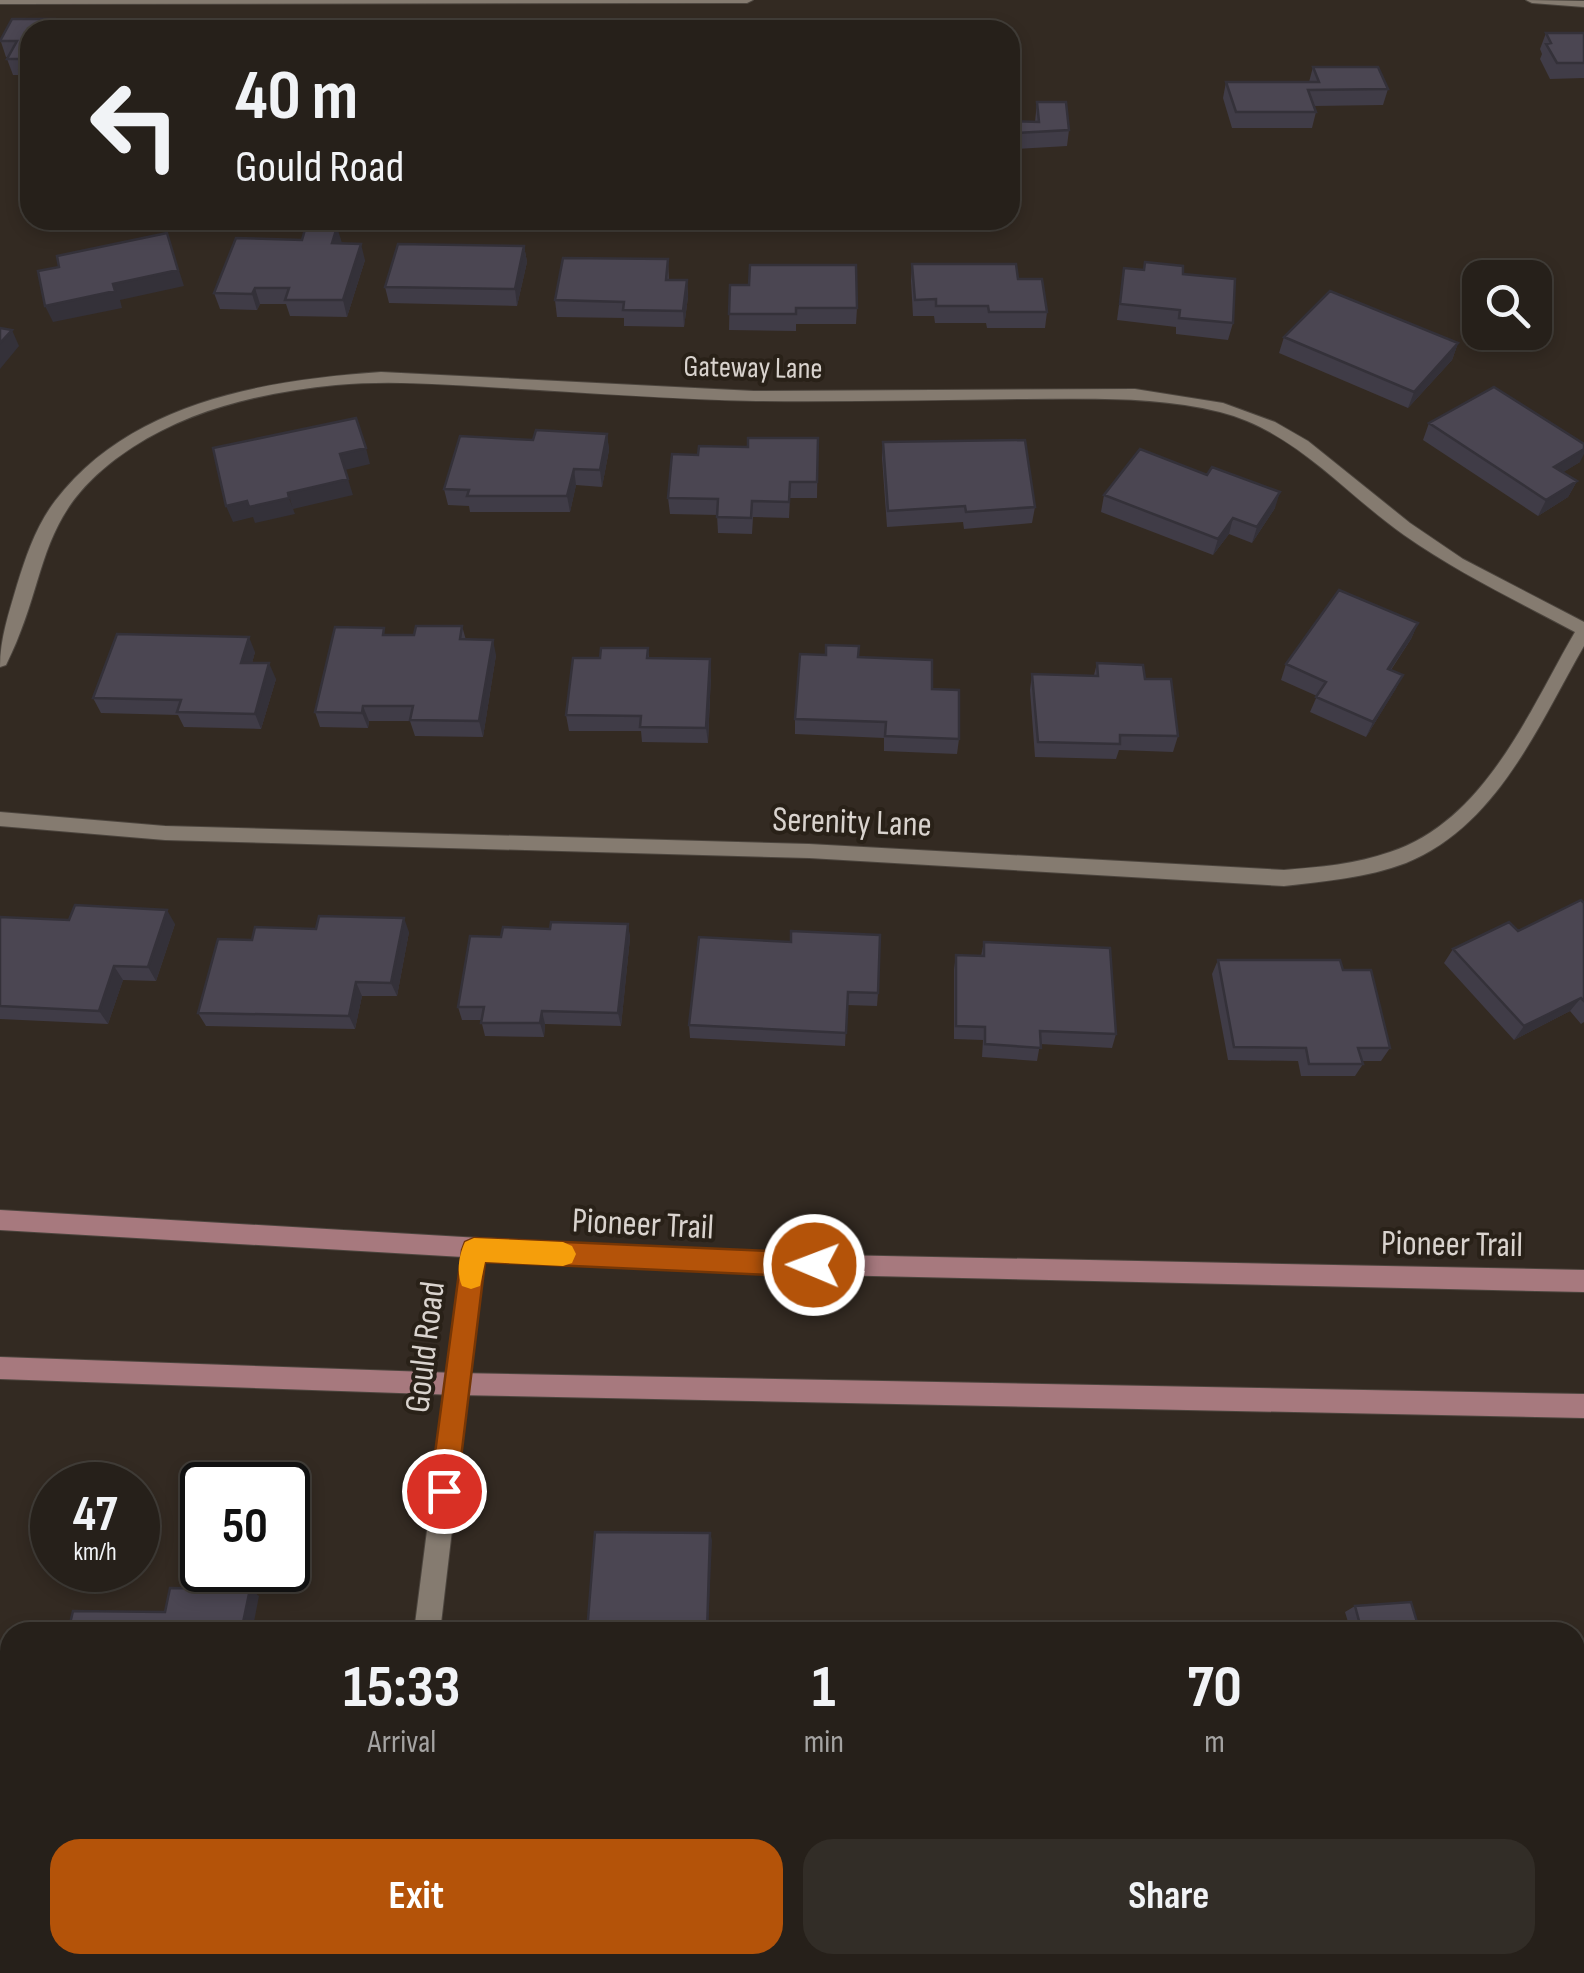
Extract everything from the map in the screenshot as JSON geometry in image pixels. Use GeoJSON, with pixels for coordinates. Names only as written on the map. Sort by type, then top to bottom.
{"type":"FeatureCollection","features":[{"type":"Feature","properties":{"kind":"main road","name":"Pioneer Trail"},"geometry":{"type":"LineString","coordinates":[[0,1220],[737,1263],[1584,1280]]}},
{"type":"Feature","properties":{"kind":"main road"},"geometry":{"type":"LineString","coordinates":[[0,1368],[457,1384],[1584,1406]]}},
{"type":"Feature","properties":{"kind":"street"},"geometry":{"type":"LineString","coordinates":[[0,1],[747,0]]}},
{"type":"Feature","properties":{"kind":"street"},"geometry":{"type":"LineString","coordinates":[[1532,0],[1584,4]]}},
{"type":"Feature","properties":{"kind":"street","name":"Gateway Lane"},"geometry":{"type":"LineString","coordinates":[[0,662],[14,631],[39,547],[61,504],[106,460],[151,430],[212,404],[326,379],[382,377],[754,396],[1135,394],[1223,408],[1270,425],[1303,444],[1404,528],[1457,563],[1584,630]]}},
{"type":"Feature","properties":{"kind":"street","name":"Serenity Lane"},"geometry":{"type":"LineString","coordinates":[[0,819],[165,833],[809,851],[1284,878],[1342,876],[1390,863],[1433,844],[1489,794],[1584,630]]}},
{"type":"Feature","properties":{"kind":"street","name":"Gould Road"},"geometry":{"type":"LineString","coordinates":[[428,1622],[474,1250]]}},
{"type":"Feature","properties":{"kind":"building"},"geometry":{"type":"Polygon","coordinates":[[[12,19],[54,19],[20,20],[20,59],[7,59],[17,41],[0,41],[12,19]]]}},
{"type":"Feature","properties":{"kind":"building"},"geometry":{"type":"Polygon","coordinates":[[[1546,33],[1584,33],[1584,63],[1557,63],[1546,44],[1551,43],[1546,33]]]}},
{"type":"Feature","properties":{"kind":"building"},"geometry":{"type":"Polygon","coordinates":[[[1313,67],[1378,67],[1388,89],[1308,90],[1316,112],[1236,112],[1226,82],[1319,82],[1313,67]]]}},
{"type":"Feature","properties":{"kind":"building"},"geometry":{"type":"Polygon","coordinates":[[[1037,102],[1066,102],[1069,130],[1020,133],[1020,121],[1039,122],[1037,102]]]}},
{"type":"Feature","properties":{"kind":"building"},"geometry":{"type":"Polygon","coordinates":[[[305,230],[336,230],[332,243],[361,244],[343,300],[285,300],[289,288],[255,288],[252,294],[214,293],[236,238],[302,240],[305,230]]]}},
{"type":"Feature","properties":{"kind":"building"},"geometry":{"type":"Polygon","coordinates":[[[167,233],[178,270],[113,284],[115,291],[45,306],[38,271],[59,267],[57,256],[167,233]]]}},
{"type":"Feature","properties":{"kind":"building"},"geometry":{"type":"Polygon","coordinates":[[[398,244],[524,246],[515,289],[385,287],[398,244]]]}},
{"type":"Feature","properties":{"kind":"building"},"geometry":{"type":"Polygon","coordinates":[[[563,258],[668,259],[666,280],[687,280],[683,311],[623,310],[624,302],[555,300],[563,258]]]}},
{"type":"Feature","properties":{"kind":"building"},"geometry":{"type":"Polygon","coordinates":[[[1145,262],[1183,266],[1183,274],[1235,279],[1233,323],[1179,318],[1180,310],[1120,304],[1124,268],[1144,270],[1145,262]]]}},
{"type":"Feature","properties":{"kind":"building"},"geometry":{"type":"Polygon","coordinates":[[[912,264],[1016,264],[1018,279],[1042,279],[1047,312],[989,312],[988,306],[936,306],[936,299],[915,300],[912,264]]]}},
{"type":"Feature","properties":{"kind":"building"},"geometry":{"type":"Polygon","coordinates":[[[750,265],[856,265],[857,308],[796,308],[796,314],[729,314],[730,285],[749,285],[750,265]]]}},
{"type":"Feature","properties":{"kind":"building"},"geometry":{"type":"Polygon","coordinates":[[[1330,291],[1458,343],[1414,392],[1284,337],[1330,291]]]}},
{"type":"Feature","properties":{"kind":"building"},"geometry":{"type":"Polygon","coordinates":[[[0,328],[12,330],[0,343],[0,328]]]}},
{"type":"Feature","properties":{"kind":"building"},"geometry":{"type":"Polygon","coordinates":[[[1494,387],[1584,444],[1584,449],[1554,467],[1577,481],[1546,500],[1429,423],[1494,387]]]}},
{"type":"Feature","properties":{"kind":"building"},"geometry":{"type":"Polygon","coordinates":[[[356,418],[366,448],[340,454],[348,479],[249,507],[247,501],[226,506],[213,448],[356,418]]]}},
{"type":"Feature","properties":{"kind":"building"},"geometry":{"type":"Polygon","coordinates":[[[536,430],[607,434],[600,470],[574,469],[567,496],[467,496],[469,490],[444,489],[460,436],[533,440],[536,430]]]}},
{"type":"Feature","properties":{"kind":"building"},"geometry":{"type":"Polygon","coordinates":[[[748,438],[818,438],[817,482],[790,482],[789,502],[752,501],[751,518],[717,517],[718,499],[668,498],[672,454],[698,455],[699,446],[748,447],[748,438]]]}},
{"type":"Feature","properties":{"kind":"building"},"geometry":{"type":"Polygon","coordinates":[[[1025,440],[1035,507],[966,512],[965,506],[888,511],[883,442],[1025,440]]]}},
{"type":"Feature","properties":{"kind":"building"},"geometry":{"type":"Polygon","coordinates":[[[1140,449],[1207,475],[1212,467],[1280,492],[1257,527],[1233,518],[1218,539],[1104,495],[1140,449]]]}},
{"type":"Feature","properties":{"kind":"building"},"geometry":{"type":"Polygon","coordinates":[[[1339,590],[1418,623],[1388,669],[1403,675],[1373,722],[1316,697],[1326,682],[1286,664],[1339,590]]]}},
{"type":"Feature","properties":{"kind":"building"},"geometry":{"type":"Polygon","coordinates":[[[416,626],[462,626],[460,639],[493,640],[479,721],[410,720],[413,706],[363,706],[362,713],[315,712],[335,627],[384,628],[383,635],[414,635],[416,626]]]}},
{"type":"Feature","properties":{"kind":"building"},"geometry":{"type":"Polygon","coordinates":[[[117,634],[249,637],[241,663],[269,663],[255,714],[177,712],[181,700],[93,698],[117,634]]]}},
{"type":"Feature","properties":{"kind":"building"},"geometry":{"type":"Polygon","coordinates":[[[826,645],[859,646],[858,657],[932,660],[932,689],[959,690],[959,739],[885,736],[886,722],[795,719],[800,654],[826,655],[826,645]]]}},
{"type":"Feature","properties":{"kind":"building"},"geometry":{"type":"Polygon","coordinates":[[[601,648],[648,648],[647,658],[710,659],[706,728],[640,727],[641,716],[566,715],[573,658],[600,658],[601,648]]]}},
{"type":"Feature","properties":{"kind":"building"},"geometry":{"type":"Polygon","coordinates":[[[1097,663],[1143,665],[1145,679],[1171,679],[1178,736],[1120,735],[1120,744],[1038,742],[1032,674],[1098,676],[1097,663]]]}},
{"type":"Feature","properties":{"kind":"building"},"geometry":{"type":"Polygon","coordinates":[[[1581,900],[1584,1001],[1581,998],[1524,1026],[1453,949],[1509,922],[1518,931],[1581,900]]]}},
{"type":"Feature","properties":{"kind":"building"},"geometry":{"type":"Polygon","coordinates":[[[75,905],[167,910],[148,967],[114,966],[99,1011],[0,1006],[0,917],[69,920],[75,905]]]}},
{"type":"Feature","properties":{"kind":"building"},"geometry":{"type":"Polygon","coordinates":[[[319,916],[404,918],[391,983],[356,982],[349,1016],[198,1013],[218,939],[252,940],[255,927],[316,929],[319,916]]]}},
{"type":"Feature","properties":{"kind":"building"},"geometry":{"type":"Polygon","coordinates":[[[551,922],[628,924],[618,1013],[542,1011],[540,1023],[481,1023],[484,1007],[458,1007],[470,936],[501,937],[503,927],[550,929],[551,922]]]}},
{"type":"Feature","properties":{"kind":"building"},"geometry":{"type":"Polygon","coordinates":[[[791,931],[880,935],[878,993],[848,992],[846,1033],[689,1025],[699,937],[791,942],[791,931]]]}},
{"type":"Feature","properties":{"kind":"building"},"geometry":{"type":"Polygon","coordinates":[[[984,942],[1110,948],[1116,1034],[1040,1031],[1041,1048],[985,1044],[985,1027],[956,1026],[956,955],[984,956],[984,942]]]}},
{"type":"Feature","properties":{"kind":"building"},"geometry":{"type":"Polygon","coordinates":[[[1218,960],[1340,960],[1343,970],[1371,970],[1390,1048],[1358,1048],[1363,1064],[1309,1064],[1306,1048],[1234,1047],[1218,960]]]}},
{"type":"Feature","properties":{"kind":"building"},"geometry":{"type":"Polygon","coordinates":[[[595,1532],[710,1533],[707,1622],[588,1622],[595,1532]]]}},
{"type":"Feature","properties":{"kind":"building"},"geometry":{"type":"Polygon","coordinates":[[[170,1588],[180,1588],[180,1592],[249,1592],[243,1622],[70,1622],[73,1611],[165,1612],[170,1588]]]}},
{"type":"Feature","properties":{"kind":"building"},"geometry":{"type":"Polygon","coordinates":[[[1411,1602],[1417,1622],[1359,1622],[1355,1606],[1411,1602]]]}},
{"type":"Feature","properties":{"kind":"slow traffic"},"geometry":{"type":"LineString","coordinates":[[471,1277],[474,1250],[563,1254]]}},
{"type":"Feature","properties":{"kind":"route"},"geometry":{"type":"LineString","coordinates":[[444,1491],[474,1250],[814,1265]]}}]}
